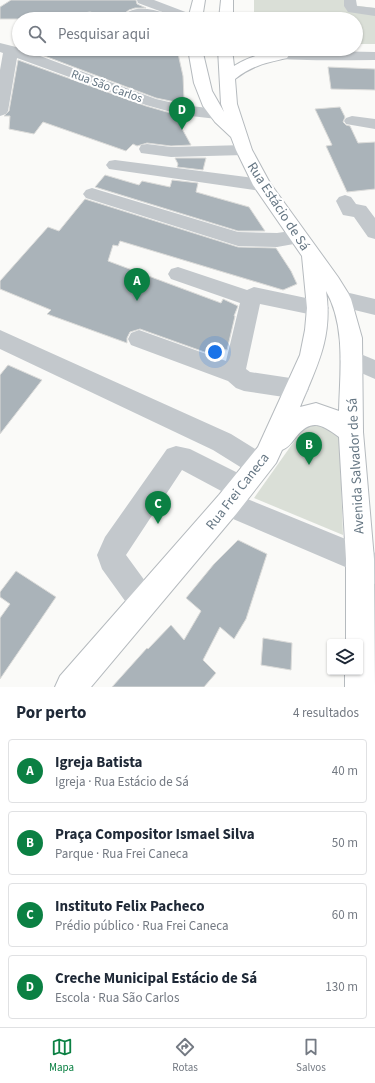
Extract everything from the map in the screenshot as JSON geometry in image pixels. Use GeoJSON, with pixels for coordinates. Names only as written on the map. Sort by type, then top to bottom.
{"type":"FeatureCollection","features":[{"type":"Feature","properties":{"kind":"main road"},"geometry":{"type":"LineString","coordinates":[[196,12],[199,0]]}},
{"type":"Feature","properties":{"kind":"main road"},"geometry":{"type":"LineString","coordinates":[[226,12],[227,0]]}},
{"type":"Feature","properties":{"kind":"main road","name":"Rua Estácio de Sá"},"geometry":{"type":"LineString","coordinates":[[197,56],[198,70],[206,98],[216,114],[241,142]]}},
{"type":"Feature","properties":{"kind":"main road","name":"Rua Estácio de Sá"},"geometry":{"type":"LineString","coordinates":[[226,56],[229,104],[241,142],[262,185],[305,246]]}},
{"type":"Feature","properties":{"kind":"main road"},"geometry":{"type":"LineString","coordinates":[[228,77],[248,63],[260,58],[275,56]]}},
{"type":"Feature","properties":{"kind":"main road","name":"Avenida Salvador de Sá"},"geometry":{"type":"LineString","coordinates":[[305,246],[331,282],[330,304],[350,338],[351,432],[367,565],[361,687]]}},
{"type":"Feature","properties":{"kind":"main road","name":"Rua Frei Caneca"},"geometry":{"type":"LineString","coordinates":[[70,687],[144,602],[263,460],[297,389],[311,355],[316,330],[330,304]]}},
{"type":"Feature","properties":{"kind":"main road"},"geometry":{"type":"LineString","coordinates":[[263,460],[293,423],[306,416],[322,414],[335,420],[351,432]]}},
{"type":"Feature","properties":{"kind":"street"},"geometry":{"type":"LineString","coordinates":[[143,0],[173,12]]}},
{"type":"Feature","properties":{"kind":"street"},"geometry":{"type":"LineString","coordinates":[[352,9],[375,12]]}},
{"type":"Feature","properties":{"kind":"street"},"geometry":{"type":"LineString","coordinates":[[0,111],[6,48]]}},
{"type":"Feature","properties":{"kind":"street","name":"Rua São Carlos"},"geometry":{"type":"LineString","coordinates":[[27,56],[151,102],[182,110],[216,114]]}},
{"type":"Feature","properties":{"kind":"street"},"geometry":{"type":"LineString","coordinates":[[363,56],[375,56]]}},
{"type":"Feature","properties":{"kind":"street"},"geometry":{"type":"LineString","coordinates":[[352,121],[375,124]]}},
{"type":"Feature","properties":{"kind":"street"},"geometry":{"type":"LineString","coordinates":[[147,149],[171,152],[241,142]]}},
{"type":"Feature","properties":{"kind":"street"},"geometry":{"type":"LineString","coordinates":[[115,165],[262,185]]}},
{"type":"Feature","properties":{"kind":"street"},"geometry":{"type":"LineString","coordinates":[[92,194],[238,239],[277,240],[305,246]]}},
{"type":"Feature","properties":{"kind":"street"},"geometry":{"type":"LineString","coordinates":[[350,212],[359,210],[375,232]]}},
{"type":"Feature","properties":{"kind":"street"},"geometry":{"type":"LineString","coordinates":[[178,274],[250,299],[254,296],[375,307]]}},
{"type":"Feature","properties":{"kind":"street"},"geometry":{"type":"LineString","coordinates":[[236,374],[235,370],[248,341],[250,299]]}},
{"type":"Feature","properties":{"kind":"street"},"geometry":{"type":"LineString","coordinates":[[0,339],[263,460]]}},
{"type":"Feature","properties":{"kind":"street"},"geometry":{"type":"LineString","coordinates":[[139,339],[236,374],[244,381],[297,389]]}},
{"type":"Feature","properties":{"kind":"street"},"geometry":{"type":"LineString","coordinates":[[351,358],[375,370]]}},
{"type":"Feature","properties":{"kind":"street"},"geometry":{"type":"LineString","coordinates":[[144,602],[112,559],[111,555],[176,457],[181,457],[234,496],[367,565]]}},
{"type":"Feature","properties":{"kind":"shaded area"},"geometry":{"type":"Polygon","coordinates":[[[254,0],[352,0],[351,5],[375,8],[375,44],[363,44],[363,12],[254,12],[254,0]]]}},
{"type":"Feature","properties":{"kind":"shaded area"},"geometry":{"type":"Polygon","coordinates":[[[316,419],[339,433],[343,535],[254,498],[305,426],[316,419]]]}},
{"type":"Feature","properties":{"kind":"building"},"geometry":{"type":"Polygon","coordinates":[[[11,0],[136,0],[137,4],[146,8],[135,8],[126,12],[12,12],[12,19],[0,19],[0,7],[11,0]]]}},
{"type":"Feature","properties":{"kind":"building"},"geometry":{"type":"Polygon","coordinates":[[[45,56],[179,56],[183,76],[184,99],[180,103],[156,98],[45,56]]]}},
{"type":"Feature","properties":{"kind":"building"},"geometry":{"type":"Polygon","coordinates":[[[18,60],[146,106],[174,114],[191,145],[171,146],[147,143],[137,146],[133,144],[126,151],[43,122],[34,134],[9,129],[10,116],[4,116],[9,111],[18,60]]]}},
{"type":"Feature","properties":{"kind":"building"},"geometry":{"type":"Polygon","coordinates":[[[328,67],[375,69],[375,90],[331,89],[328,67]]]}},
{"type":"Feature","properties":{"kind":"building"},"geometry":{"type":"Polygon","coordinates":[[[340,107],[345,117],[343,122],[350,126],[358,143],[375,142],[375,189],[347,192],[326,146],[332,145],[315,109],[340,107]]]}},
{"type":"Feature","properties":{"kind":"building"},"geometry":{"type":"Polygon","coordinates":[[[175,158],[206,158],[203,170],[177,167],[178,164],[175,158]]]}},
{"type":"Feature","properties":{"kind":"building"},"geometry":{"type":"Polygon","coordinates":[[[105,175],[139,185],[142,181],[170,187],[172,180],[198,183],[196,192],[249,207],[265,231],[238,231],[95,187],[105,175]]]}},
{"type":"Feature","properties":{"kind":"building"},"geometry":{"type":"Polygon","coordinates":[[[85,199],[238,247],[276,248],[291,271],[297,284],[283,290],[120,241],[118,246],[113,245],[108,261],[221,303],[223,299],[238,306],[234,316],[227,350],[215,347],[210,354],[140,329],[130,332],[127,338],[127,343],[47,314],[51,310],[0,289],[0,281],[48,227],[59,231],[85,199]]]}},
{"type":"Feature","properties":{"kind":"building"},"geometry":{"type":"Polygon","coordinates":[[[8,365],[42,380],[0,434],[0,375],[8,365]]]}},
{"type":"Feature","properties":{"kind":"building"},"geometry":{"type":"Polygon","coordinates":[[[238,540],[267,554],[246,619],[234,639],[220,627],[203,660],[216,673],[204,687],[112,687],[147,648],[148,649],[171,625],[184,640],[201,611],[186,598],[214,564],[238,540]]]}},
{"type":"Feature","properties":{"kind":"building"},"geometry":{"type":"Polygon","coordinates":[[[16,571],[56,597],[0,679],[0,618],[10,604],[0,597],[0,592],[16,571]]]}},
{"type":"Feature","properties":{"kind":"building"},"geometry":{"type":"Polygon","coordinates":[[[263,638],[292,643],[291,670],[261,665],[263,638]]]}},
{"type":"Feature","properties":{"kind":"place","name":"Creche Municipal Estácio de Sá"},"geometry":{"type":"Point","coordinates":[182,130]}},
{"type":"Feature","properties":{"kind":"place","name":"Igreja Batista"},"geometry":{"type":"Point","coordinates":[137,301]}},
{"type":"Feature","properties":{"kind":"place","name":"Praça Compositor Ismael Silva"},"geometry":{"type":"Point","coordinates":[309,465]}},
{"type":"Feature","properties":{"kind":"place","name":"Instituto Felix Pacheco"},"geometry":{"type":"Point","coordinates":[158,524]}}]}
